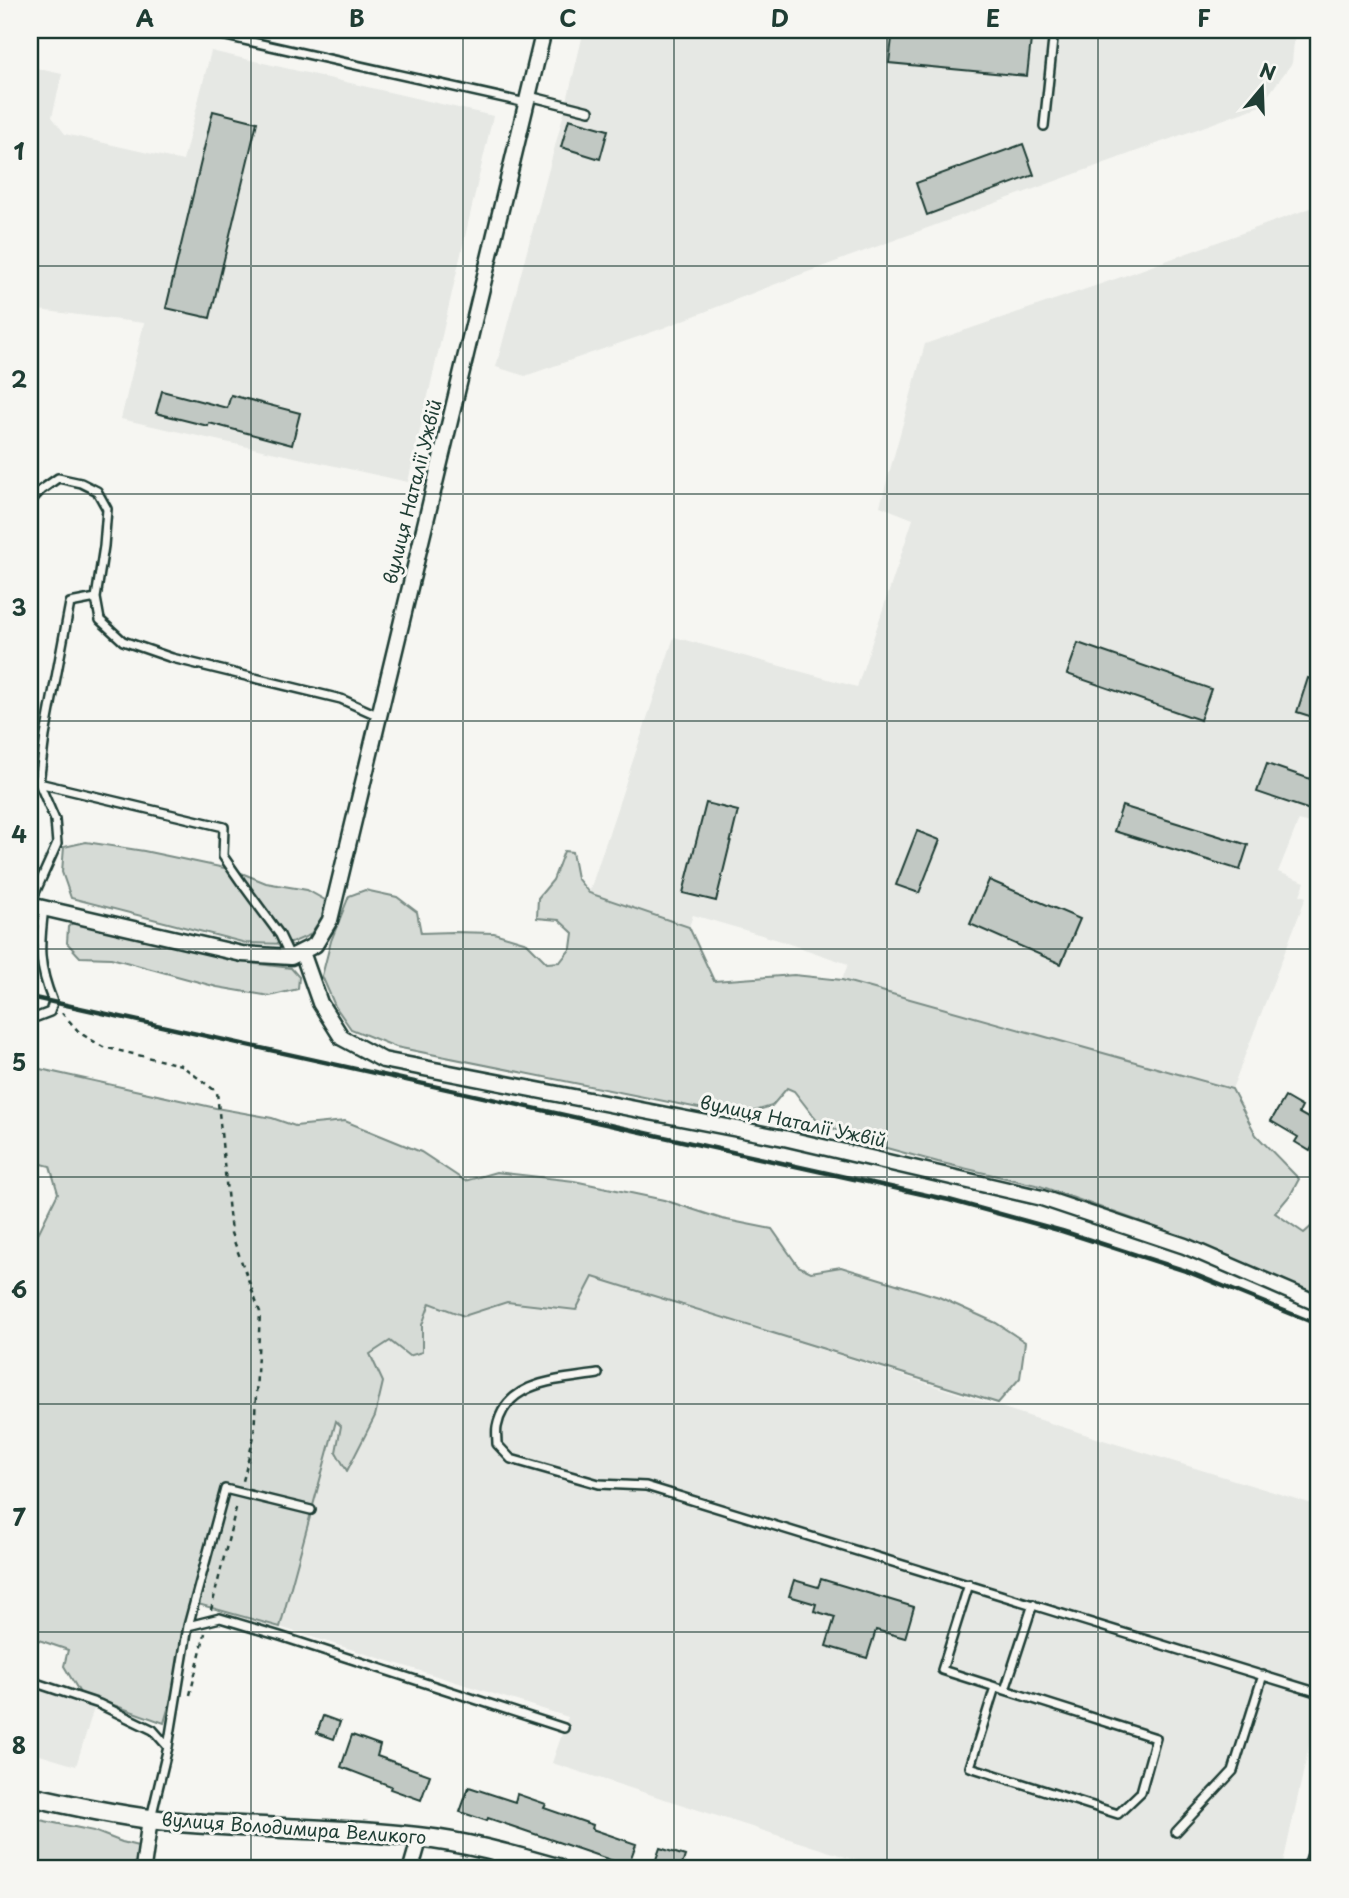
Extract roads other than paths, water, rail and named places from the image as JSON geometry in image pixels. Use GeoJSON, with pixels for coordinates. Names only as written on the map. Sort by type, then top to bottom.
{"type":"FeatureCollection","features":[{"type":"Feature","properties":{"kind":"street","name":"вулиця Наталії Ужвій"},"geometry":{"type":"LineString","coordinates":[[544,30],[330,920],[315,945],[296,954],[320,1003],[342,1038],[383,1060],[785,1138],[1042,1198],[1185,1246],[1319,1304]]}},
{"type":"Feature","properties":{"kind":"street"},"geometry":{"type":"LineString","coordinates":[[35,906],[242,954],[296,954]]}},
{"type":"Feature","properties":{"kind":"street","name":"вулиця Володимира Великого"},"geometry":{"type":"LineString","coordinates":[[30,1796],[150,1819],[420,1837],[495,1850],[557,1868]]}},
{"type":"Feature","properties":{"kind":"street"},"geometry":{"type":"LineString","coordinates":[[143,1868],[150,1819]]}},
{"type":"Feature","properties":{"kind":"street"},"geometry":{"type":"LineString","coordinates":[[411,1868],[420,1837]]}},
{"type":"Feature","properties":{"kind":"lane"},"geometry":{"type":"LineString","coordinates":[[199,30],[589,111]]}},
{"type":"Feature","properties":{"kind":"lane"},"geometry":{"type":"LineString","coordinates":[[1044,126],[1054,30]]}},
{"type":"Feature","properties":{"kind":"lane"},"geometry":{"type":"LineString","coordinates":[[30,502],[58,478],[81,483],[97,491],[107,509],[96,598],[100,620],[123,641],[172,658],[341,699],[379,716]]}},
{"type":"Feature","properties":{"kind":"lane"},"geometry":{"type":"LineString","coordinates":[[30,1016],[37,1017],[50,1012],[53,1002],[40,962],[35,906],[57,844],[55,820],[39,783],[45,736],[70,603],[96,598]]}},
{"type":"Feature","properties":{"kind":"lane"},"geometry":{"type":"LineString","coordinates":[[30,781],[224,827],[223,856],[296,954]]}},
{"type":"Feature","properties":{"kind":"lane"},"geometry":{"type":"LineString","coordinates":[[598,1374],[534,1384],[509,1401],[497,1426],[497,1444],[511,1459],[599,1484],[646,1486],[1319,1693]]}},
{"type":"Feature","properties":{"kind":"lane"},"geometry":{"type":"LineString","coordinates":[[150,1819],[168,1747],[188,1626],[225,1489],[311,1510]]}},
{"type":"Feature","properties":{"kind":"lane"},"geometry":{"type":"LineString","coordinates":[[969,1584],[942,1670],[1156,1738],[1141,1792],[1118,1814],[970,1767],[995,1687]]}},
{"type":"Feature","properties":{"kind":"lane"},"geometry":{"type":"LineString","coordinates":[[1005,1690],[1033,1604]]}},
{"type":"Feature","properties":{"kind":"lane"},"geometry":{"type":"LineString","coordinates":[[188,1626],[220,1618],[564,1728]]}},
{"type":"Feature","properties":{"kind":"lane"},"geometry":{"type":"LineString","coordinates":[[1176,1832],[1233,1771],[1264,1675]]}},
{"type":"Feature","properties":{"kind":"lane"},"geometry":{"type":"LineString","coordinates":[[30,1681],[99,1704],[153,1730],[168,1747]]}},
{"type":"Feature","properties":{"kind":"railway"},"geometry":{"type":"LineString","coordinates":[[30,997],[949,1200],[1062,1231],[1186,1271],[1319,1325]]}}]}
